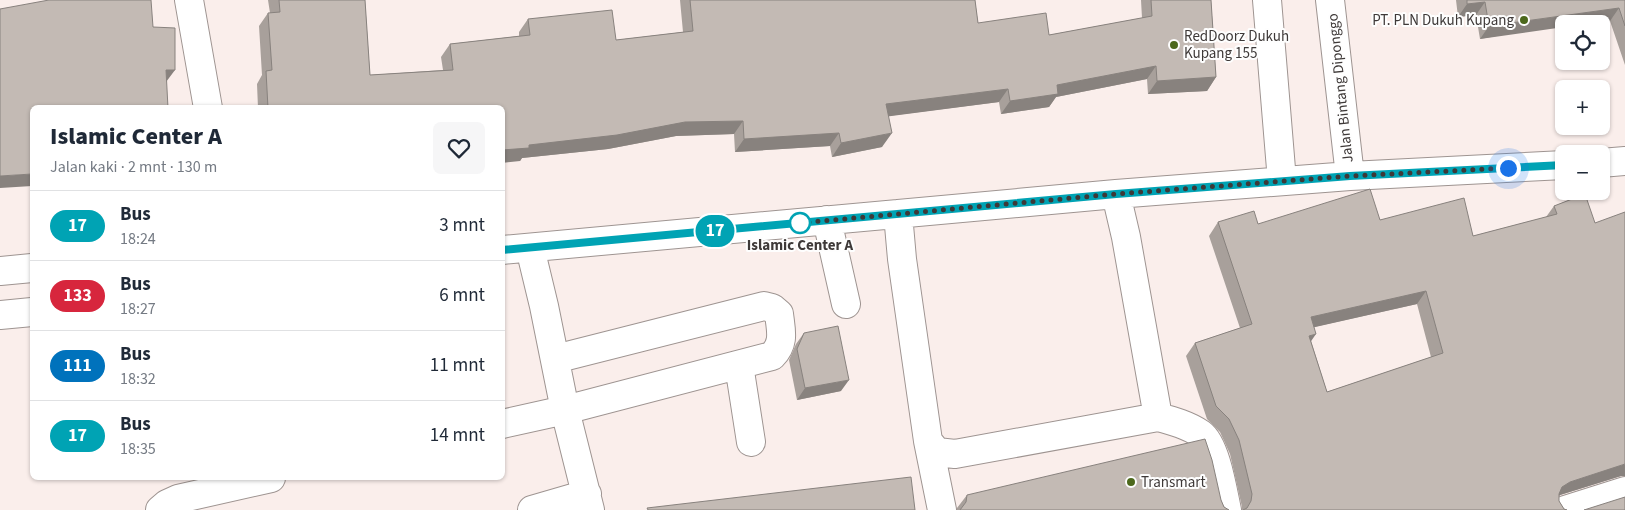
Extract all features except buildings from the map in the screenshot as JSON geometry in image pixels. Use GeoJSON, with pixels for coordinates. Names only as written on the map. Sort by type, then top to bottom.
{"type":"FeatureCollection","features":[{"type":"Feature","properties":{"kind":"street"},"geometry":{"type":"LineString","coordinates":[[189,0],[207,105]]}},
{"type":"Feature","properties":{"kind":"street"},"geometry":{"type":"LineString","coordinates":[[1268,0],[1282,182]]}},
{"type":"Feature","properties":{"kind":"street","name":"Jalan Bintang Diponggo"},"geometry":{"type":"LineString","coordinates":[[1330,0],[1350,176]]}},
{"type":"Feature","properties":{"kind":"street"},"geometry":{"type":"LineString","coordinates":[[1610,162],[1625,160]]}},
{"type":"Feature","properties":{"kind":"street"},"geometry":{"type":"LineString","coordinates":[[505,250],[1116,194],[1350,176],[1555,165]]}},
{"type":"Feature","properties":{"kind":"street"},"geometry":{"type":"LineString","coordinates":[[1116,194],[1126,237],[1158,417]]}},
{"type":"Feature","properties":{"kind":"street"},"geometry":{"type":"LineString","coordinates":[[898,214],[902,259],[928,442],[942,510]]}},
{"type":"Feature","properties":{"kind":"street"},"geometry":{"type":"LineString","coordinates":[[827,220],[846,304]]}},
{"type":"Feature","properties":{"kind":"street"},"geometry":{"type":"LineString","coordinates":[[530,248],[565,410],[588,502],[532,510]]}},
{"type":"Feature","properties":{"kind":"street"},"geometry":{"type":"LineString","coordinates":[[0,270],[30,268]]}},
{"type":"Feature","properties":{"kind":"street"},"geometry":{"type":"LineString","coordinates":[[505,423],[565,410],[772,356],[778,349],[781,338],[779,314],[772,308],[764,306],[555,359]]}},
{"type":"Feature","properties":{"kind":"street"},"geometry":{"type":"LineString","coordinates":[[0,315],[30,312]]}},
{"type":"Feature","properties":{"kind":"street"},"geometry":{"type":"LineString","coordinates":[[738,364],[751,442]]}},
{"type":"Feature","properties":{"kind":"street"},"geometry":{"type":"LineString","coordinates":[[928,442],[937,452],[955,454],[1158,417],[1183,424],[1203,436],[1215,458],[1227,510]]}},
{"type":"Feature","properties":{"kind":"street"},"geometry":{"type":"LineString","coordinates":[[160,510],[178,499],[262,480]]}},
{"type":"Feature","properties":{"kind":"street"},"geometry":{"type":"LineString","coordinates":[[1565,510],[1625,491]]}},
{"type":"Feature","properties":{"kind":"bus line","name":"17"},"geometry":{"type":"LineString","coordinates":[[505,250],[1116,194],[1350,176],[1555,165]]}},
{"type":"Feature","properties":{"kind":"place","name":"PT. PLN Dukuh Kupang"},"geometry":{"type":"Point","coordinates":[1524,20]}},
{"type":"Feature","properties":{"kind":"place","name":"RedDoorz Dukuh Kupang 155"},"geometry":{"type":"Point","coordinates":[1174,45]}},
{"type":"Feature","properties":{"kind":"place","name":"Islamic Center A"},"geometry":{"type":"Point","coordinates":[800,223]}},
{"type":"Feature","properties":{"kind":"place","name":"Transmart"},"geometry":{"type":"Point","coordinates":[1131,482]}},
{"type":"Feature","properties":{"kind":"route"},"geometry":{"type":"LineString","coordinates":[[800,223],[1116,194],[1350,176],[1508,168]]}}]}
